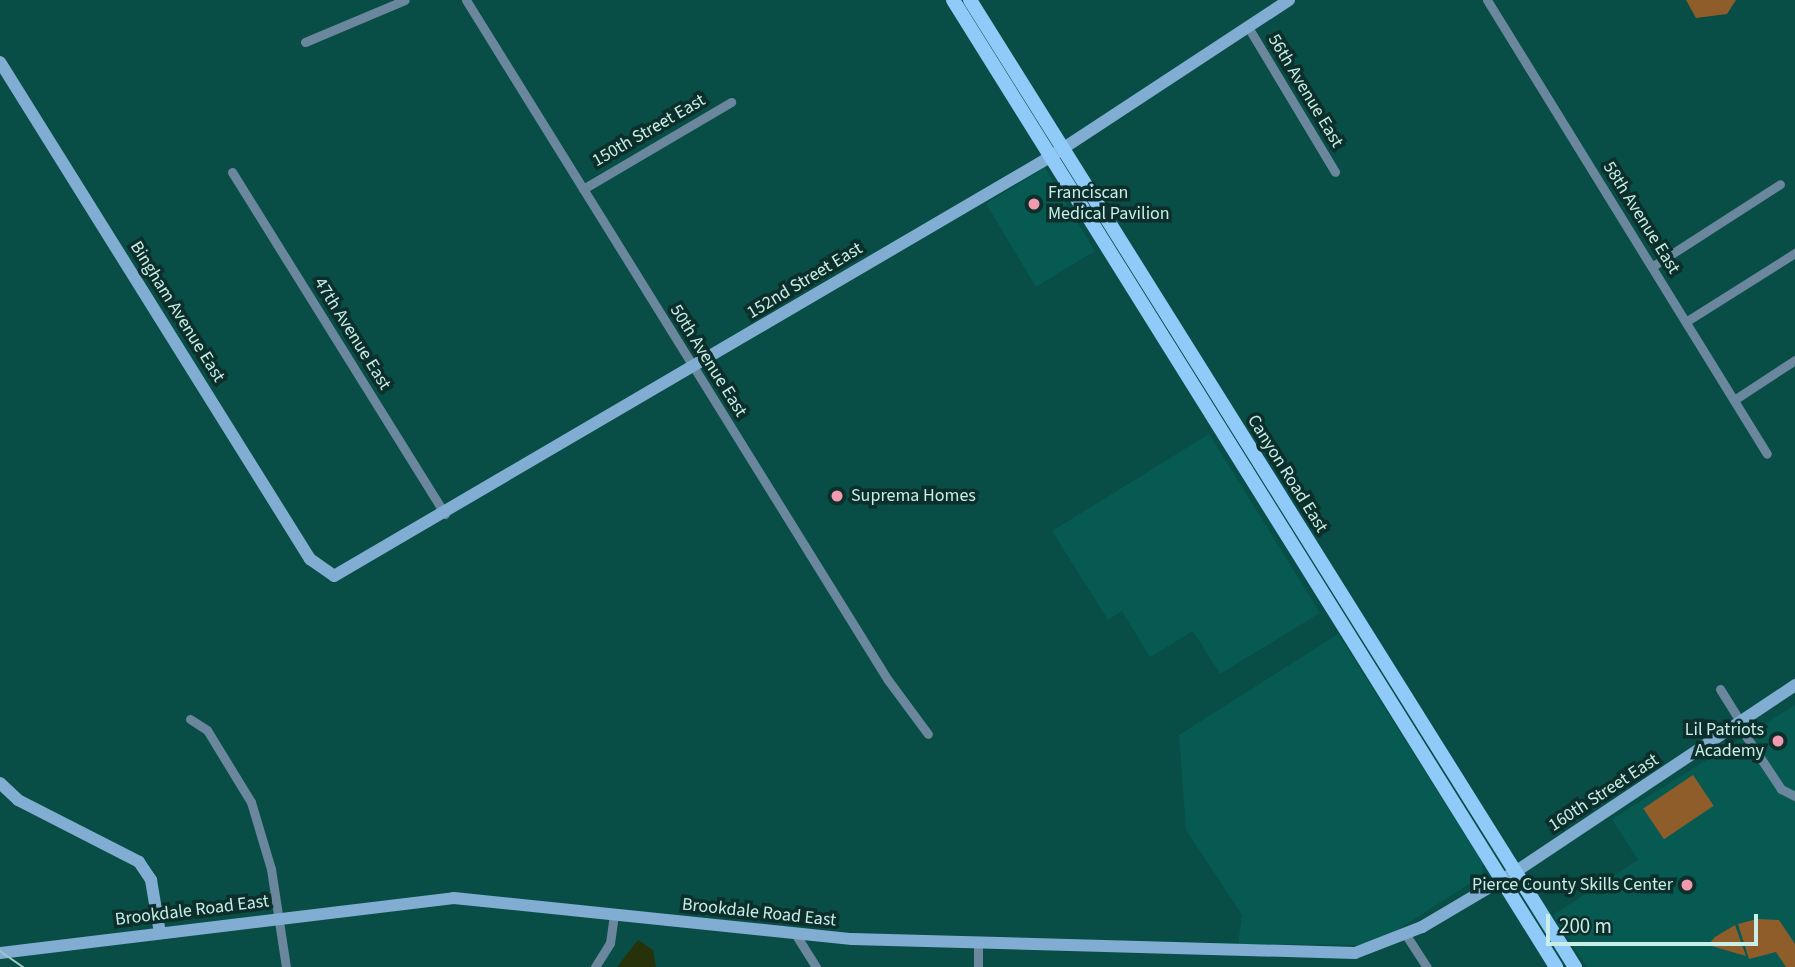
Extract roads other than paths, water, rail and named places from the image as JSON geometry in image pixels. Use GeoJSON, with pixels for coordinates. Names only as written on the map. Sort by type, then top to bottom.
{"type":"FeatureCollection","features":[{"type":"Feature","properties":{"kind":"main road","name":"Canyon Road East"},"geometry":{"type":"LineString","coordinates":[[953,0],[1055,153],[1575,967]]}},
{"type":"Feature","properties":{"kind":"main road","name":"Canyon Road East"},"geometry":{"type":"LineString","coordinates":[[970,0],[1055,153],[1556,967]]}},
{"type":"Feature","properties":{"kind":"street"},"geometry":{"type":"LineString","coordinates":[[305,42],[405,0]]}},
{"type":"Feature","properties":{"kind":"street","name":"50th Avenue East"},"geometry":{"type":"LineString","coordinates":[[466,0],[693,367],[928,734]]}},
{"type":"Feature","properties":{"kind":"street","name":"152nd Street East"},"geometry":{"type":"LineString","coordinates":[[330,576],[445,514],[1055,153],[1289,0]]}},
{"type":"Feature","properties":{"kind":"street","name":"58th Avenue East"},"geometry":{"type":"LineString","coordinates":[[1487,0],[1767,454]]}},
{"type":"Feature","properties":{"kind":"street","name":"56th Avenue East"},"geometry":{"type":"LineString","coordinates":[[1248,27],[1335,172]]}},
{"type":"Feature","properties":{"kind":"street","name":"Bingham Avenue East"},"geometry":{"type":"LineString","coordinates":[[0,62],[310,559],[330,576]]}},
{"type":"Feature","properties":{"kind":"street","name":"150th Street East"},"geometry":{"type":"LineString","coordinates":[[583,189],[731,102]]}},
{"type":"Feature","properties":{"kind":"street","name":"47th Avenue East"},"geometry":{"type":"LineString","coordinates":[[232,172],[445,514]]}},
{"type":"Feature","properties":{"kind":"street"},"geometry":{"type":"LineString","coordinates":[[1653,266],[1780,184]]}},
{"type":"Feature","properties":{"kind":"street"},"geometry":{"type":"LineString","coordinates":[[1687,321],[1795,253]]}},
{"type":"Feature","properties":{"kind":"street"},"geometry":{"type":"LineString","coordinates":[[1734,400],[1795,360]]}},
{"type":"Feature","properties":{"kind":"street","name":"160th Street East"},"geometry":{"type":"LineString","coordinates":[[1502,880],[1795,685]]}},
{"type":"Feature","properties":{"kind":"street"},"geometry":{"type":"LineString","coordinates":[[1720,689],[1781,789],[1795,796]]}},
{"type":"Feature","properties":{"kind":"street"},"geometry":{"type":"LineString","coordinates":[[190,719],[207,730],[251,802],[281,917],[286,967]]}},
{"type":"Feature","properties":{"kind":"street"},"geometry":{"type":"LineString","coordinates":[[0,783],[18,800],[139,862],[152,884],[160,933]]}},
{"type":"Feature","properties":{"kind":"street","name":"Brookdale Road East"},"geometry":{"type":"LineString","coordinates":[[0,953],[454,898],[796,935],[1342,954],[1406,935],[1502,880]]}},
{"type":"Feature","properties":{"kind":"street"},"geometry":{"type":"LineString","coordinates":[[595,967],[610,943],[614,915]]}},
{"type":"Feature","properties":{"kind":"street"},"geometry":{"type":"LineString","coordinates":[[796,935],[816,967]]}},
{"type":"Feature","properties":{"kind":"street"},"geometry":{"type":"LineString","coordinates":[[1406,935],[1427,967]]}},
{"type":"Feature","properties":{"kind":"street"},"geometry":{"type":"LineString","coordinates":[[978,943],[978,967]]}},
{"type":"Feature","properties":{"kind":"railway"},"geometry":{"type":"LineString","coordinates":[[0,951],[23,967]]}},
{"type":"Feature","properties":{"kind":"place","name":"Franciscan Medical Pavilion"},"geometry":{"type":"Point","coordinates":[1034,204]}},
{"type":"Feature","properties":{"kind":"place","name":"Suprema Homes"},"geometry":{"type":"Point","coordinates":[837,496]}},
{"type":"Feature","properties":{"kind":"place","name":"Lil Patriots Academy"},"geometry":{"type":"Point","coordinates":[1778,741]}},
{"type":"Feature","properties":{"kind":"place","name":"Pierce County Skills Center"},"geometry":{"type":"Point","coordinates":[1687,885]}}]}
